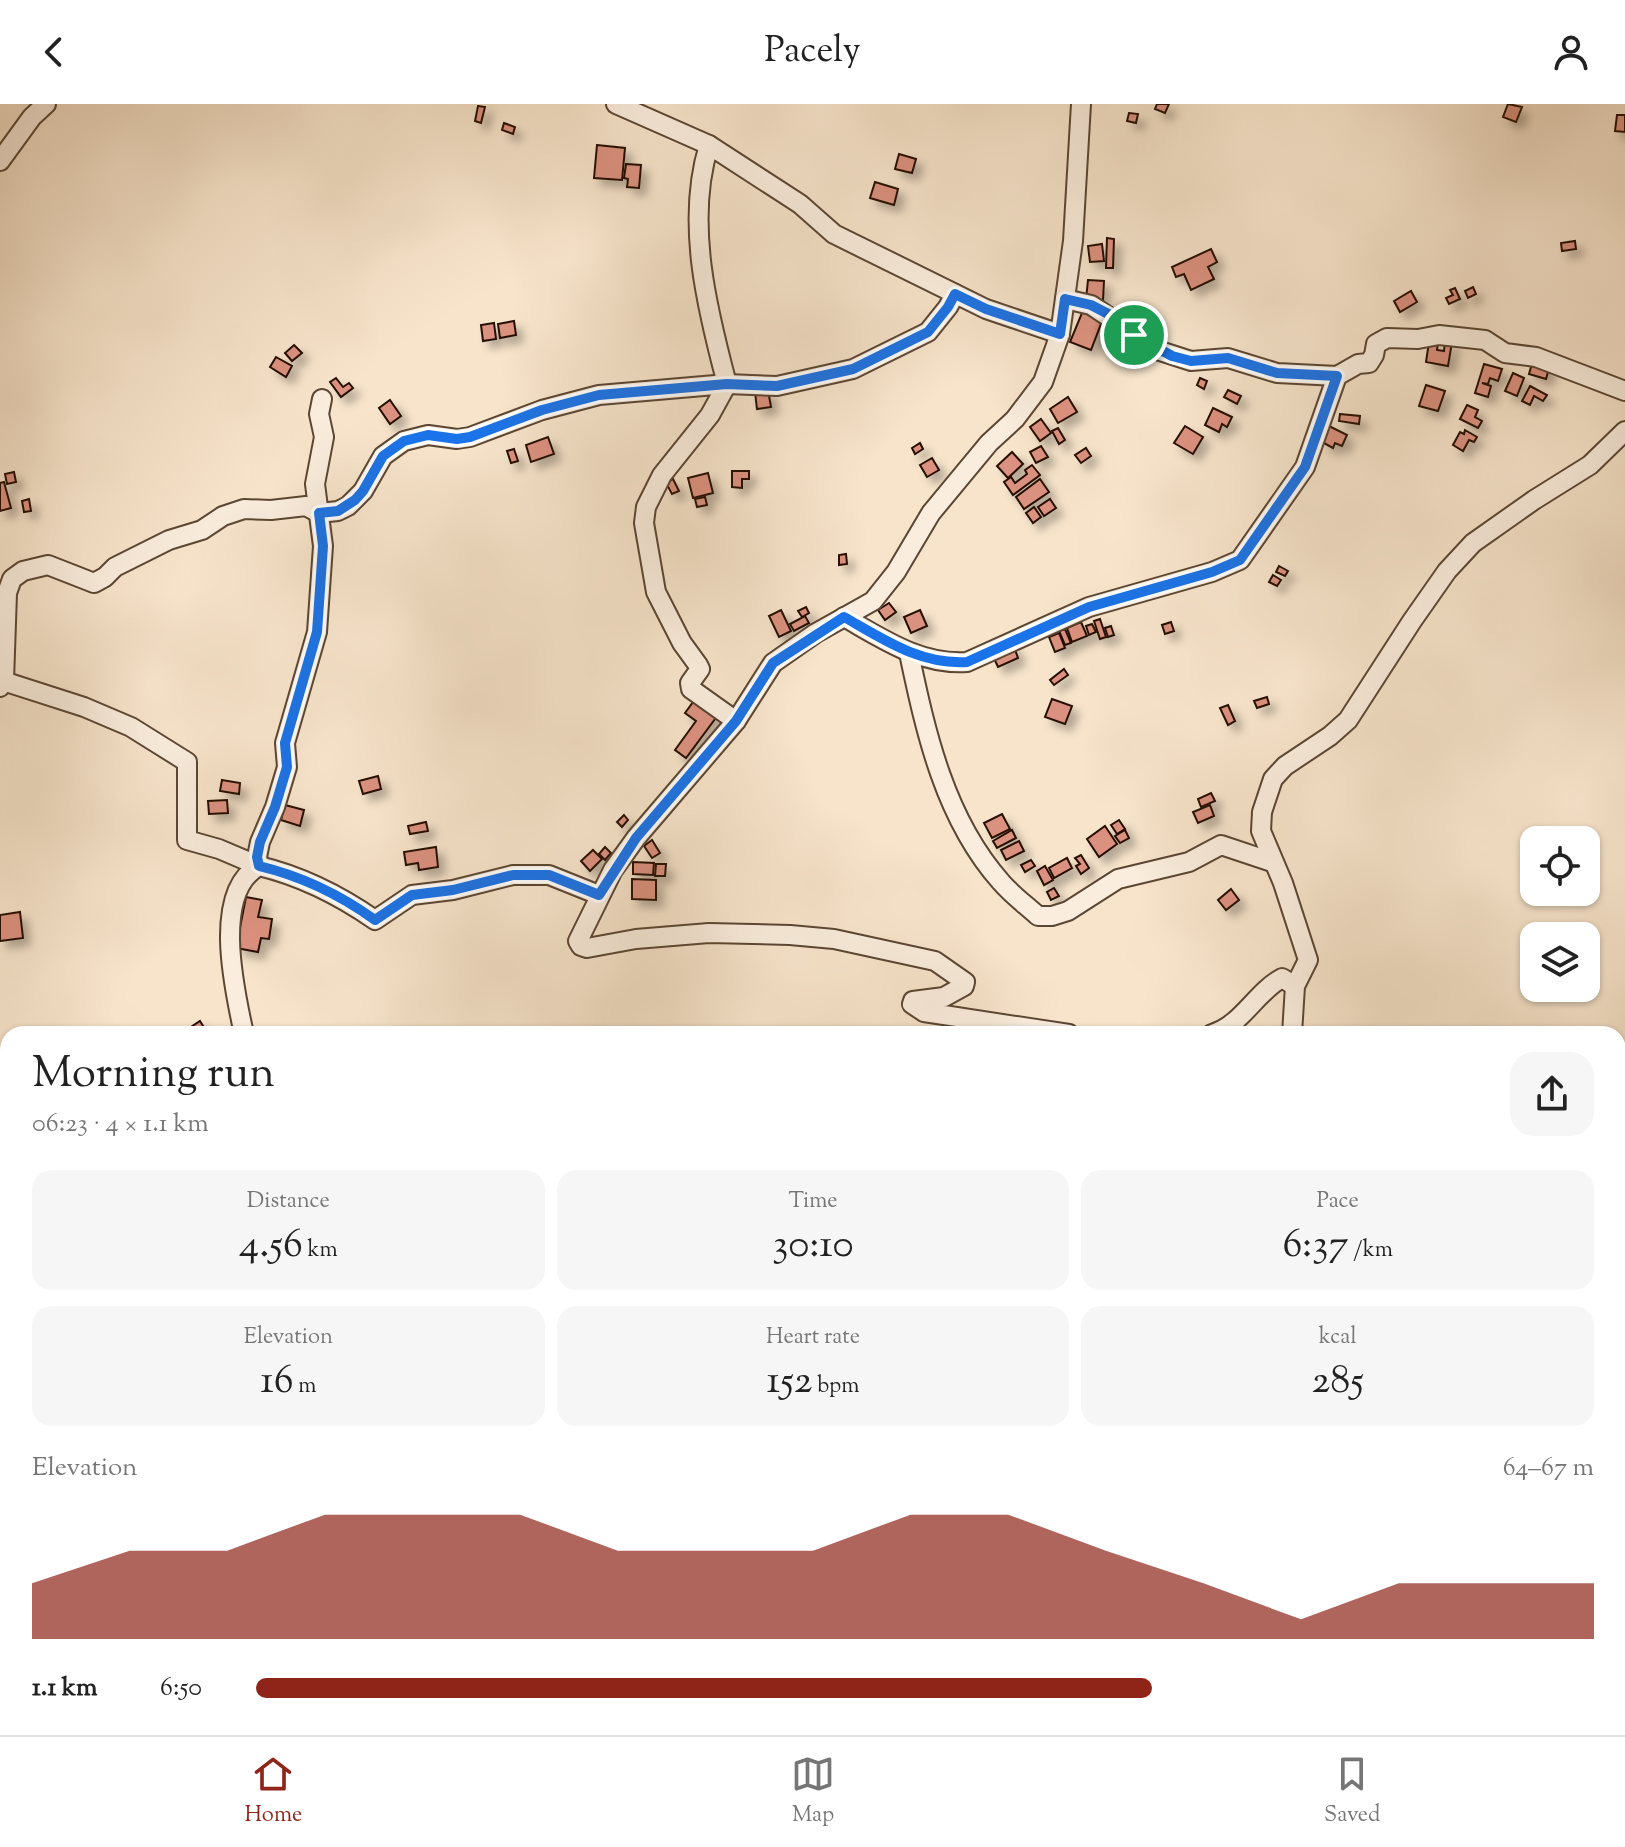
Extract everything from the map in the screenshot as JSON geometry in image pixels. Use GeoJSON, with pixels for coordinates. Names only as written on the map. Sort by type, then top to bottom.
{"type":"FeatureCollection","features":[{"type":"Feature","properties":{"kind":"street"},"geometry":{"type":"LineString","coordinates":[[0,161],[32,117],[46,104]]}},
{"type":"Feature","properties":{"kind":"street"},"geometry":{"type":"LineString","coordinates":[[616,104],[709,145],[790,197],[834,234],[986,309],[1060,334]]}},
{"type":"Feature","properties":{"kind":"street"},"geometry":{"type":"LineString","coordinates":[[1016,1026],[924,1012],[912,1004],[913,1001],[944,997],[964,986],[965,982],[935,961],[834,939],[709,933],[636,939],[587,948],[578,941],[599,895],[636,838],[736,721],[773,663],[873,601],[896,572],[931,513],[989,443],[1015,419],[1043,382],[1060,334],[1073,241],[1081,104]]}},
{"type":"Feature","properties":{"kind":"street"},"geometry":{"type":"LineString","coordinates":[[709,145],[703,164],[700,238],[714,336],[727,384],[710,415],[656,485],[646,507],[644,523],[656,592],[666,615],[700,669],[690,683],[691,689],[736,721]]}},
{"type":"Feature","properties":{"kind":"street"},"geometry":{"type":"LineString","coordinates":[[599,895],[549,875],[513,875],[453,890],[412,895],[375,920],[357,907],[294,875],[187,840],[187,762],[131,727],[84,707],[1,682],[7,593],[12,579],[23,571],[48,565],[94,583],[115,567],[169,540],[202,530],[223,516],[244,509],[306,506],[319,513],[338,511],[363,491],[383,456],[404,441],[428,435],[457,439],[470,437],[542,410],[599,395],[727,384],[777,386],[853,369],[928,332],[955,294]]}},
{"type":"Feature","properties":{"kind":"street"},"geometry":{"type":"LineString","coordinates":[[1065,299],[1091,305],[1114,317],[1134,335],[1172,356],[1191,361],[1228,358],[1277,373],[1337,376],[1358,364],[1369,363],[1376,344],[1387,338],[1418,339],[1439,335],[1485,340],[1505,353],[1536,357],[1614,390],[1625,391]]}},
{"type":"Feature","properties":{"kind":"street"},"geometry":{"type":"LineString","coordinates":[[844,617],[909,653],[948,663],[967,662],[1089,607],[1212,572],[1240,560],[1305,467],[1337,376]]}},
{"type":"Feature","properties":{"kind":"street"},"geometry":{"type":"LineString","coordinates":[[259,866],[260,842],[287,767],[285,743],[317,632],[323,546],[315,484],[324,437],[319,414],[322,399]]}},
{"type":"Feature","properties":{"kind":"street"},"geometry":{"type":"LineString","coordinates":[[1292,1026],[1295,986],[1308,960],[1283,883],[1261,831],[1264,804],[1273,779],[1285,766],[1348,720],[1447,571],[1473,543],[1590,465],[1625,431]]}},
{"type":"Feature","properties":{"kind":"street"},"geometry":{"type":"LineString","coordinates":[[909,653],[930,749],[960,818],[1000,881],[1038,916],[1068,911],[1118,879],[1189,862],[1221,845],[1272,862]]}},
{"type":"Feature","properties":{"kind":"street"},"geometry":{"type":"LineString","coordinates":[[242,1026],[230,969],[231,921],[236,896],[249,871],[259,866]]}},
{"type":"Feature","properties":{"kind":"street"},"geometry":{"type":"LineString","coordinates":[[1232,1026],[1271,984],[1282,978],[1295,986]]}},
{"type":"Feature","properties":{"kind":"building"},"geometry":{"type":"Polygon","coordinates":[[[1157,104],[1169,104],[1165,113],[1155,109],[1157,104]]]}},
{"type":"Feature","properties":{"kind":"building"},"geometry":{"type":"Polygon","coordinates":[[[1508,104],[1522,107],[1516,122],[1503,117],[1508,104]]]}},
{"type":"Feature","properties":{"kind":"building"},"geometry":{"type":"Polygon","coordinates":[[[478,106],[485,107],[481,123],[475,121],[478,106]]]}},
{"type":"Feature","properties":{"kind":"building"},"geometry":{"type":"Polygon","coordinates":[[[1129,113],[1138,114],[1136,123],[1127,121],[1129,113]]]}},
{"type":"Feature","properties":{"kind":"building"},"geometry":{"type":"Polygon","coordinates":[[[1617,115],[1625,115],[1625,132],[1615,131],[1617,115]]]}},
{"type":"Feature","properties":{"kind":"building"},"geometry":{"type":"Polygon","coordinates":[[[504,123],[515,127],[513,134],[502,130],[504,123]]]}},
{"type":"Feature","properties":{"kind":"building"},"geometry":{"type":"Polygon","coordinates":[[[597,145],[625,148],[622,180],[594,178],[597,145]]]}},
{"type":"Feature","properties":{"kind":"building"},"geometry":{"type":"Polygon","coordinates":[[[899,154],[916,159],[912,173],[895,169],[899,154]]]}},
{"type":"Feature","properties":{"kind":"building"},"geometry":{"type":"Polygon","coordinates":[[[626,164],[641,165],[639,188],[627,187],[628,179],[624,178],[626,164]]]}},
{"type":"Feature","properties":{"kind":"building"},"geometry":{"type":"Polygon","coordinates":[[[875,182],[898,189],[894,205],[870,198],[875,182]]]}},
{"type":"Feature","properties":{"kind":"building"},"geometry":{"type":"Polygon","coordinates":[[[1107,238],[1114,239],[1113,268],[1106,268],[1107,238]]]}},
{"type":"Feature","properties":{"kind":"building"},"geometry":{"type":"Polygon","coordinates":[[[1575,241],[1576,249],[1562,251],[1561,243],[1575,241]]]}},
{"type":"Feature","properties":{"kind":"building"},"geometry":{"type":"Polygon","coordinates":[[[1102,244],[1104,261],[1090,262],[1088,246],[1102,244]]]}},
{"type":"Feature","properties":{"kind":"building"},"geometry":{"type":"Polygon","coordinates":[[[1211,249],[1217,262],[1208,267],[1214,279],[1191,290],[1184,274],[1176,277],[1172,267],[1211,249]]]}},
{"type":"Feature","properties":{"kind":"building"},"geometry":{"type":"Polygon","coordinates":[[[1088,280],[1104,281],[1103,300],[1086,299],[1088,280]]]}},
{"type":"Feature","properties":{"kind":"building"},"geometry":{"type":"Polygon","coordinates":[[[1473,287],[1476,294],[1468,298],[1465,291],[1473,287]]]}},
{"type":"Feature","properties":{"kind":"building"},"geometry":{"type":"Polygon","coordinates":[[[1455,288],[1460,299],[1449,304],[1446,298],[1453,295],[1450,290],[1455,288]]]}},
{"type":"Feature","properties":{"kind":"building"},"geometry":{"type":"Polygon","coordinates":[[[1411,291],[1417,302],[1400,312],[1394,301],[1411,291]]]}},
{"type":"Feature","properties":{"kind":"building"},"geometry":{"type":"Polygon","coordinates":[[[1084,308],[1104,316],[1091,350],[1070,342],[1084,308]]]}},
{"type":"Feature","properties":{"kind":"building"},"geometry":{"type":"Polygon","coordinates":[[[514,321],[516,335],[500,338],[498,324],[514,321]]]}},
{"type":"Feature","properties":{"kind":"building"},"geometry":{"type":"Polygon","coordinates":[[[494,323],[496,339],[483,341],[481,325],[494,323]]]}},
{"type":"Feature","properties":{"kind":"building"},"geometry":{"type":"Polygon","coordinates":[[[1445,341],[1452,342],[1448,366],[1426,362],[1429,342],[1438,343],[1437,350],[1444,351],[1445,341]]]}},
{"type":"Feature","properties":{"kind":"building"},"geometry":{"type":"Polygon","coordinates":[[[294,345],[302,353],[292,361],[285,353],[294,345]]]}},
{"type":"Feature","properties":{"kind":"building"},"geometry":{"type":"Polygon","coordinates":[[[276,357],[292,366],[286,377],[270,367],[276,357]]]}},
{"type":"Feature","properties":{"kind":"building"},"geometry":{"type":"Polygon","coordinates":[[[1533,360],[1550,365],[1546,379],[1529,374],[1533,360]]]}},
{"type":"Feature","properties":{"kind":"building"},"geometry":{"type":"Polygon","coordinates":[[[1484,364],[1502,369],[1498,381],[1490,378],[1488,384],[1482,383],[1491,386],[1488,397],[1475,393],[1484,364]]]}},
{"type":"Feature","properties":{"kind":"building"},"geometry":{"type":"Polygon","coordinates":[[[1513,373],[1524,378],[1517,396],[1505,391],[1513,373]]]}},
{"type":"Feature","properties":{"kind":"building"},"geometry":{"type":"Polygon","coordinates":[[[336,378],[343,387],[349,383],[353,388],[341,397],[330,382],[336,378]]]}},
{"type":"Feature","properties":{"kind":"building"},"geometry":{"type":"Polygon","coordinates":[[[1200,378],[1207,381],[1204,389],[1197,385],[1200,378]]]}},
{"type":"Feature","properties":{"kind":"building"},"geometry":{"type":"Polygon","coordinates":[[[1426,385],[1445,391],[1438,411],[1419,406],[1426,385]]]}},
{"type":"Feature","properties":{"kind":"building"},"geometry":{"type":"Polygon","coordinates":[[[1530,386],[1547,395],[1543,401],[1534,396],[1530,405],[1522,401],[1530,386]]]}},
{"type":"Feature","properties":{"kind":"building"},"geometry":{"type":"Polygon","coordinates":[[[768,390],[771,407],[757,409],[755,392],[768,390]]]}},
{"type":"Feature","properties":{"kind":"building"},"geometry":{"type":"Polygon","coordinates":[[[1228,390],[1241,396],[1237,404],[1224,397],[1228,390]]]}},
{"type":"Feature","properties":{"kind":"building"},"geometry":{"type":"Polygon","coordinates":[[[1068,397],[1077,412],[1058,423],[1050,409],[1068,397]]]}},
{"type":"Feature","properties":{"kind":"building"},"geometry":{"type":"Polygon","coordinates":[[[390,400],[401,416],[390,424],[379,408],[390,400]]]}},
{"type":"Feature","properties":{"kind":"building"},"geometry":{"type":"Polygon","coordinates":[[[1467,405],[1478,410],[1475,417],[1482,421],[1478,428],[1460,419],[1467,405]]]}},
{"type":"Feature","properties":{"kind":"building"},"geometry":{"type":"Polygon","coordinates":[[[1213,408],[1232,417],[1227,427],[1222,424],[1219,432],[1205,425],[1213,408]]]}},
{"type":"Feature","properties":{"kind":"building"},"geometry":{"type":"Polygon","coordinates":[[[1340,414],[1360,416],[1359,424],[1339,421],[1340,414]]]}},
{"type":"Feature","properties":{"kind":"building"},"geometry":{"type":"Polygon","coordinates":[[[1041,419],[1051,433],[1040,441],[1030,427],[1041,419]]]}},
{"type":"Feature","properties":{"kind":"building"},"geometry":{"type":"Polygon","coordinates":[[[1185,426],[1203,437],[1193,454],[1174,443],[1185,426]]]}},
{"type":"Feature","properties":{"kind":"building"},"geometry":{"type":"Polygon","coordinates":[[[1329,426],[1347,435],[1342,446],[1335,443],[1333,448],[1322,442],[1329,426]]]}},
{"type":"Feature","properties":{"kind":"building"},"geometry":{"type":"Polygon","coordinates":[[[1058,428],[1065,440],[1059,444],[1052,431],[1058,428]]]}},
{"type":"Feature","properties":{"kind":"building"},"geometry":{"type":"Polygon","coordinates":[[[1465,430],[1477,437],[1474,442],[1469,440],[1463,451],[1453,445],[1460,432],[1464,434],[1465,430]]]}},
{"type":"Feature","properties":{"kind":"building"},"geometry":{"type":"Polygon","coordinates":[[[548,437],[554,454],[531,462],[526,445],[548,437]]]}},
{"type":"Feature","properties":{"kind":"building"},"geometry":{"type":"Polygon","coordinates":[[[920,443],[923,449],[915,454],[912,448],[920,443]]]}},
{"type":"Feature","properties":{"kind":"building"},"geometry":{"type":"Polygon","coordinates":[[[1041,446],[1048,457],[1036,463],[1030,452],[1041,446]]]}},
{"type":"Feature","properties":{"kind":"building"},"geometry":{"type":"Polygon","coordinates":[[[1086,448],[1091,456],[1081,463],[1075,455],[1086,448]]]}},
{"type":"Feature","properties":{"kind":"building"},"geometry":{"type":"Polygon","coordinates":[[[514,449],[518,461],[511,463],[507,451],[514,449]]]}},
{"type":"Feature","properties":{"kind":"building"},"geometry":{"type":"Polygon","coordinates":[[[1012,452],[1023,464],[1008,478],[997,466],[1012,452]]]}},
{"type":"Feature","properties":{"kind":"building"},"geometry":{"type":"Polygon","coordinates":[[[932,458],[939,470],[927,477],[920,465],[932,458]]]}},
{"type":"Feature","properties":{"kind":"building"},"geometry":{"type":"Polygon","coordinates":[[[1032,465],[1040,475],[1013,495],[1004,482],[1011,477],[1015,483],[1027,474],[1025,470],[1032,465]]]}},
{"type":"Feature","properties":{"kind":"building"},"geometry":{"type":"Polygon","coordinates":[[[732,471],[749,471],[749,479],[742,479],[742,488],[732,487],[732,471]]]}},
{"type":"Feature","properties":{"kind":"building"},"geometry":{"type":"Polygon","coordinates":[[[14,472],[16,482],[7,484],[5,474],[14,472]]]}},
{"type":"Feature","properties":{"kind":"building"},"geometry":{"type":"Polygon","coordinates":[[[708,473],[713,493],[693,498],[688,478],[708,473]]]}},
{"type":"Feature","properties":{"kind":"building"},"geometry":{"type":"Polygon","coordinates":[[[673,479],[679,491],[672,494],[666,483],[673,479]]]}},
{"type":"Feature","properties":{"kind":"building"},"geometry":{"type":"Polygon","coordinates":[[[1040,479],[1049,492],[1024,509],[1016,497],[1040,479]]]}},
{"type":"Feature","properties":{"kind":"building"},"geometry":{"type":"Polygon","coordinates":[[[4,482],[11,508],[0,511],[0,483],[4,482]]]}},
{"type":"Feature","properties":{"kind":"building"},"geometry":{"type":"Polygon","coordinates":[[[705,497],[707,505],[697,507],[695,499],[705,497]]]}},
{"type":"Feature","properties":{"kind":"building"},"geometry":{"type":"Polygon","coordinates":[[[29,499],[31,511],[24,512],[22,501],[29,499]]]}},
{"type":"Feature","properties":{"kind":"building"},"geometry":{"type":"Polygon","coordinates":[[[1050,499],[1056,508],[1044,516],[1038,507],[1050,499]]]}},
{"type":"Feature","properties":{"kind":"building"},"geometry":{"type":"Polygon","coordinates":[[[1034,507],[1041,517],[1033,523],[1026,513],[1034,507]]]}},
{"type":"Feature","properties":{"kind":"building"},"geometry":{"type":"Polygon","coordinates":[[[846,554],[847,564],[839,565],[839,555],[846,554]]]}},
{"type":"Feature","properties":{"kind":"building"},"geometry":{"type":"Polygon","coordinates":[[[1279,566],[1288,571],[1285,576],[1276,572],[1279,566]]]}},
{"type":"Feature","properties":{"kind":"building"},"geometry":{"type":"Polygon","coordinates":[[[1273,575],[1281,580],[1277,586],[1269,582],[1273,575]]]}},
{"type":"Feature","properties":{"kind":"building"},"geometry":{"type":"Polygon","coordinates":[[[889,603],[896,612],[885,620],[878,610],[889,603]]]}},
{"type":"Feature","properties":{"kind":"building"},"geometry":{"type":"Polygon","coordinates":[[[806,607],[809,613],[802,617],[798,611],[806,607]]]}},
{"type":"Feature","properties":{"kind":"building"},"geometry":{"type":"Polygon","coordinates":[[[781,610],[791,631],[779,637],[769,616],[781,610]]]}},
{"type":"Feature","properties":{"kind":"building"},"geometry":{"type":"Polygon","coordinates":[[[920,610],[927,626],[911,633],[904,617],[920,610]]]}},
{"type":"Feature","properties":{"kind":"building"},"geometry":{"type":"Polygon","coordinates":[[[805,616],[809,623],[794,631],[790,624],[805,616]]]}},
{"type":"Feature","properties":{"kind":"building"},"geometry":{"type":"Polygon","coordinates":[[[1100,619],[1106,637],[1100,639],[1094,621],[1100,619]]]}},
{"type":"Feature","properties":{"kind":"building"},"geometry":{"type":"Polygon","coordinates":[[[1081,622],[1087,636],[1072,642],[1067,628],[1081,622]]]}},
{"type":"Feature","properties":{"kind":"building"},"geometry":{"type":"Polygon","coordinates":[[[1171,622],[1174,631],[1165,634],[1162,625],[1171,622]]]}},
{"type":"Feature","properties":{"kind":"building"},"geometry":{"type":"Polygon","coordinates":[[[1092,624],[1096,632],[1089,635],[1086,626],[1092,624]]]}},
{"type":"Feature","properties":{"kind":"building"},"geometry":{"type":"Polygon","coordinates":[[[1111,626],[1114,635],[1108,637],[1105,628],[1111,626]]]}},
{"type":"Feature","properties":{"kind":"building"},"geometry":{"type":"Polygon","coordinates":[[[1065,629],[1071,643],[1065,645],[1059,631],[1065,629]]]}},
{"type":"Feature","properties":{"kind":"building"},"geometry":{"type":"Polygon","coordinates":[[[1059,633],[1065,648],[1055,652],[1049,637],[1059,633]]]}},
{"type":"Feature","properties":{"kind":"building"},"geometry":{"type":"Polygon","coordinates":[[[1013,644],[1018,658],[998,667],[992,654],[1013,644]]]}},
{"type":"Feature","properties":{"kind":"building"},"geometry":{"type":"Polygon","coordinates":[[[1064,669],[1068,675],[1054,685],[1050,680],[1064,669]]]}},
{"type":"Feature","properties":{"kind":"building"},"geometry":{"type":"Polygon","coordinates":[[[1267,697],[1269,704],[1257,708],[1254,701],[1267,697]]]}},
{"type":"Feature","properties":{"kind":"building"},"geometry":{"type":"Polygon","coordinates":[[[696,698],[718,715],[686,758],[675,750],[696,721],[685,713],[696,698]]]}},
{"type":"Feature","properties":{"kind":"building"},"geometry":{"type":"Polygon","coordinates":[[[1052,699],[1072,706],[1065,724],[1045,717],[1052,699]]]}},
{"type":"Feature","properties":{"kind":"building"},"geometry":{"type":"Polygon","coordinates":[[[1228,705],[1235,721],[1228,725],[1220,708],[1228,705]]]}},
{"type":"Feature","properties":{"kind":"building"},"geometry":{"type":"Polygon","coordinates":[[[378,776],[381,789],[363,794],[359,781],[378,776]]]}},
{"type":"Feature","properties":{"kind":"building"},"geometry":{"type":"Polygon","coordinates":[[[222,780],[240,783],[239,794],[220,791],[222,780]]]}},
{"type":"Feature","properties":{"kind":"building"},"geometry":{"type":"Polygon","coordinates":[[[1211,793],[1215,801],[1201,807],[1198,799],[1211,793]]]}},
{"type":"Feature","properties":{"kind":"building"},"geometry":{"type":"Polygon","coordinates":[[[227,800],[228,813],[209,814],[208,801],[227,800]]]}},
{"type":"Feature","properties":{"kind":"building"},"geometry":{"type":"Polygon","coordinates":[[[285,805],[304,810],[300,826],[281,820],[285,805]]]}},
{"type":"Feature","properties":{"kind":"building"},"geometry":{"type":"Polygon","coordinates":[[[1210,805],[1214,816],[1198,823],[1193,812],[1210,805]]]}},
{"type":"Feature","properties":{"kind":"building"},"geometry":{"type":"Polygon","coordinates":[[[1002,814],[1010,829],[992,838],[984,823],[1002,814]]]}},
{"type":"Feature","properties":{"kind":"building"},"geometry":{"type":"Polygon","coordinates":[[[624,815],[628,820],[622,827],[617,822],[624,815]]]}},
{"type":"Feature","properties":{"kind":"building"},"geometry":{"type":"Polygon","coordinates":[[[1119,820],[1125,829],[1117,834],[1111,825],[1119,820]]]}},
{"type":"Feature","properties":{"kind":"building"},"geometry":{"type":"Polygon","coordinates":[[[426,822],[428,831],[410,834],[408,826],[426,822]]]}},
{"type":"Feature","properties":{"kind":"building"},"geometry":{"type":"Polygon","coordinates":[[[1105,826],[1117,844],[1099,857],[1087,839],[1105,826]]]}},
{"type":"Feature","properties":{"kind":"building"},"geometry":{"type":"Polygon","coordinates":[[[1012,830],[1016,838],[997,848],[993,841],[1012,830]]]}},
{"type":"Feature","properties":{"kind":"building"},"geometry":{"type":"Polygon","coordinates":[[[1125,830],[1129,838],[1120,843],[1115,836],[1125,830]]]}},
{"type":"Feature","properties":{"kind":"building"},"geometry":{"type":"Polygon","coordinates":[[[652,840],[660,853],[652,858],[644,846],[652,840]]]}},
{"type":"Feature","properties":{"kind":"building"},"geometry":{"type":"Polygon","coordinates":[[[1019,841],[1024,851],[1006,860],[1001,850],[1019,841]]]}},
{"type":"Feature","properties":{"kind":"building"},"geometry":{"type":"Polygon","coordinates":[[[436,847],[438,867],[419,870],[418,863],[406,865],[404,852],[436,847]]]}},
{"type":"Feature","properties":{"kind":"building"},"geometry":{"type":"Polygon","coordinates":[[[605,847],[611,853],[605,860],[599,854],[605,847]]]}},
{"type":"Feature","properties":{"kind":"building"},"geometry":{"type":"Polygon","coordinates":[[[593,850],[602,859],[590,871],[581,861],[593,850]]]}},
{"type":"Feature","properties":{"kind":"building"},"geometry":{"type":"Polygon","coordinates":[[[1081,855],[1089,868],[1081,874],[1076,866],[1080,864],[1075,858],[1081,855]]]}},
{"type":"Feature","properties":{"kind":"building"},"geometry":{"type":"Polygon","coordinates":[[[1067,858],[1072,868],[1054,878],[1049,868],[1067,858]]]}},
{"type":"Feature","properties":{"kind":"building"},"geometry":{"type":"Polygon","coordinates":[[[1031,860],[1035,866],[1025,872],[1021,865],[1031,860]]]}},
{"type":"Feature","properties":{"kind":"building"},"geometry":{"type":"Polygon","coordinates":[[[633,862],[654,863],[653,875],[633,874],[633,862]]]}},
{"type":"Feature","properties":{"kind":"building"},"geometry":{"type":"Polygon","coordinates":[[[656,864],[666,864],[665,876],[655,876],[656,864]]]}},
{"type":"Feature","properties":{"kind":"building"},"geometry":{"type":"Polygon","coordinates":[[[1045,866],[1053,880],[1044,885],[1037,871],[1045,866]]]}},
{"type":"Feature","properties":{"kind":"building"},"geometry":{"type":"Polygon","coordinates":[[[632,879],[656,880],[656,900],[632,899],[632,879]]]}},
{"type":"Feature","properties":{"kind":"building"},"geometry":{"type":"Polygon","coordinates":[[[1054,888],[1059,896],[1051,900],[1047,892],[1054,888]]]}},
{"type":"Feature","properties":{"kind":"building"},"geometry":{"type":"Polygon","coordinates":[[[1231,889],[1239,900],[1226,910],[1218,900],[1231,889]]]}},
{"type":"Feature","properties":{"kind":"building"},"geometry":{"type":"Polygon","coordinates":[[[246,897],[262,900],[258,917],[272,919],[269,939],[261,938],[258,952],[236,948],[246,897]]]}},
{"type":"Feature","properties":{"kind":"building"},"geometry":{"type":"Polygon","coordinates":[[[20,912],[23,938],[0,941],[0,915],[20,912]]]}},
{"type":"Feature","properties":{"kind":"route"},"geometry":{"type":"LineString","coordinates":[[955,294],[986,309],[1060,334],[1065,299],[1091,305],[1114,317],[1134,335],[1160,351],[1191,361],[1228,358],[1277,373],[1337,376],[1305,467],[1240,560],[1212,572],[1089,607],[967,662],[948,663],[909,653],[844,617],[773,663],[736,721],[636,838],[599,895],[549,875],[513,875],[453,890],[412,895],[375,920],[357,907],[294,875],[259,866],[260,842],[287,767],[285,743],[317,632],[323,546],[319,513],[338,511],[355,500],[391,448],[428,435],[457,439],[470,437],[542,410],[599,395],[727,384],[777,386],[853,369],[928,332],[955,294]]}}]}
